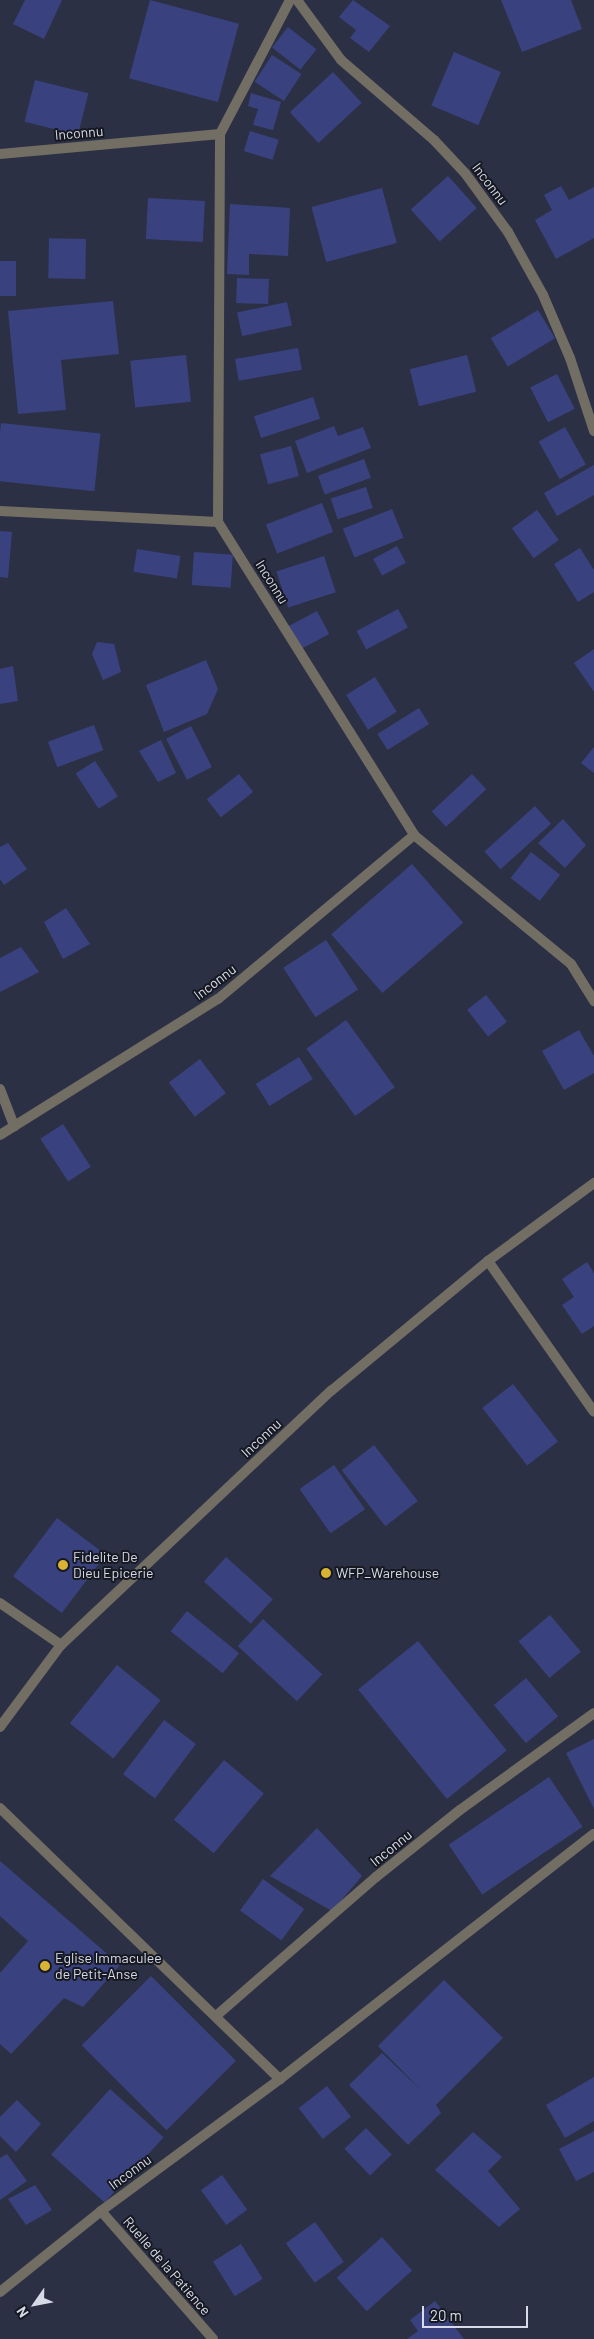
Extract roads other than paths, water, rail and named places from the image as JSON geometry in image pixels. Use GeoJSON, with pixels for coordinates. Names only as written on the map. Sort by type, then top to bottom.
{"type":"FeatureCollection","features":[{"type":"Feature","properties":{"kind":"street"},"geometry":{"type":"LineString","coordinates":[[0,511],[218,522],[220,134],[290,0]]}},
{"type":"Feature","properties":{"kind":"street","name":"Inconnu"},"geometry":{"type":"LineString","coordinates":[[297,0],[341,60],[434,140],[465,173],[508,232],[543,295],[570,358],[594,431]]}},
{"type":"Feature","properties":{"kind":"street","name":"Inconnu"},"geometry":{"type":"LineString","coordinates":[[0,154],[220,134]]}},
{"type":"Feature","properties":{"kind":"street","name":"Inconnu"},"geometry":{"type":"LineString","coordinates":[[218,522],[414,835],[571,964],[594,1001]]}},
{"type":"Feature","properties":{"kind":"street","name":"Inconnu"},"geometry":{"type":"LineString","coordinates":[[0,1135],[218,999],[414,835]]}},
{"type":"Feature","properties":{"kind":"street"},"geometry":{"type":"LineString","coordinates":[[0,1089],[14,1126]]}},
{"type":"Feature","properties":{"kind":"street","name":"Inconnu"},"geometry":{"type":"LineString","coordinates":[[0,1727],[61,1645],[331,1391],[488,1261],[594,1182]]}},
{"type":"Feature","properties":{"kind":"street"},"geometry":{"type":"LineString","coordinates":[[488,1261],[594,1412]]}},
{"type":"Feature","properties":{"kind":"street"},"geometry":{"type":"LineString","coordinates":[[0,1603],[61,1645]]}},
{"type":"Feature","properties":{"kind":"street","name":"Inconnu"},"geometry":{"type":"LineString","coordinates":[[216,2016],[376,1877],[460,1810],[594,1713]]}},
{"type":"Feature","properties":{"kind":"street"},"geometry":{"type":"LineString","coordinates":[[0,1808],[280,2079]]}},
{"type":"Feature","properties":{"kind":"street","name":"Inconnu"},"geometry":{"type":"LineString","coordinates":[[0,2292],[101,2211],[280,2079],[594,1834]]}},
{"type":"Feature","properties":{"kind":"street","name":"Ruelle de la Patience"},"geometry":{"type":"LineString","coordinates":[[101,2211],[213,2339]]}},
{"type":"Feature","properties":{"kind":"place","name":"Fidelite De Dieu Epicerie"},"geometry":{"type":"Point","coordinates":[63,1565]}},
{"type":"Feature","properties":{"kind":"place","name":"WFP_Warehouse"},"geometry":{"type":"Point","coordinates":[326,1573]}},
{"type":"Feature","properties":{"kind":"place","name":"Eglise Immaculee de Petit-Anse"},"geometry":{"type":"Point","coordinates":[45,1966]}}]}
